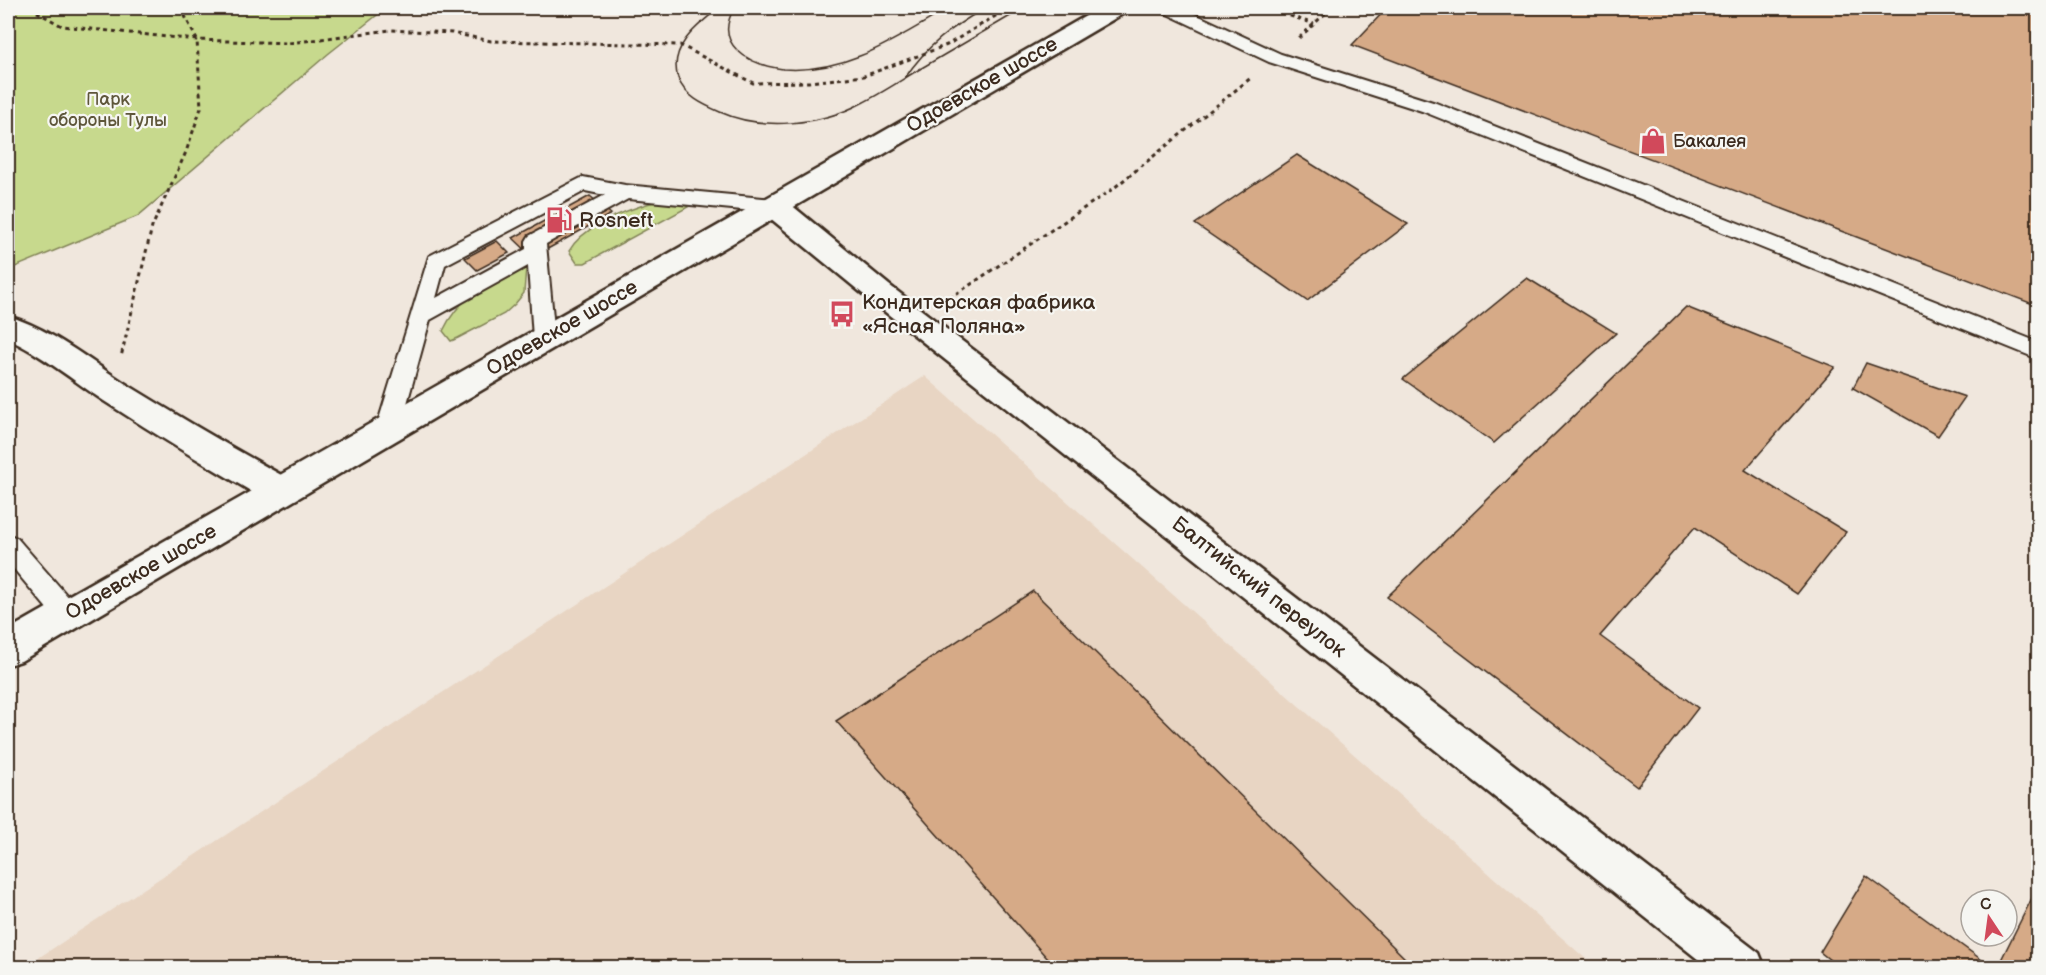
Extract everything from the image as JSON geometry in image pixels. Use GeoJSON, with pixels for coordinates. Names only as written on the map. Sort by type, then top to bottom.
{"type":"FeatureCollection","features":[{"type":"Feature","properties":{"kind":"street","name":"Одоевское шоссе"},"geometry":{"type":"LineString","coordinates":[[8,649],[1116,8]]}},
{"type":"Feature","properties":{"kind":"street","name":"Балтийский переулок"},"geometry":{"type":"LineString","coordinates":[[774,206],[879,292],[918,320],[1744,968]]}},
{"type":"Feature","properties":{"kind":"street"},"geometry":{"type":"LineString","coordinates":[[8,327],[42,342],[206,449],[280,491]]}},
{"type":"Feature","properties":{"kind":"lane"},"geometry":{"type":"LineString","coordinates":[[1169,8],[1275,58],[1429,107],[2038,351]]}},
{"type":"Feature","properties":{"kind":"lane"},"geometry":{"type":"LineString","coordinates":[[388,429],[436,261],[583,184],[625,192],[774,206]]}},
{"type":"Feature","properties":{"kind":"lane"},"geometry":{"type":"LineString","coordinates":[[544,338],[536,241],[625,192]]}},
{"type":"Feature","properties":{"kind":"lane"},"geometry":{"type":"LineString","coordinates":[[420,316],[537,252]]}},
{"type":"Feature","properties":{"kind":"lane"},"geometry":{"type":"LineString","coordinates":[[8,545],[68,615]]}},
{"type":"Feature","properties":{"kind":"path"},"geometry":{"type":"LineString","coordinates":[[30,8],[62,26],[197,40],[289,43],[390,30],[452,33],[491,41],[680,45],[753,83],[809,82],[864,76],[947,45],[1009,8]]}},
{"type":"Feature","properties":{"kind":"path"},"geometry":{"type":"LineString","coordinates":[[113,390],[152,227],[186,152],[201,108],[197,40],[181,8]]}},
{"type":"Feature","properties":{"kind":"path"},"geometry":{"type":"LineString","coordinates":[[1267,8],[1315,25]]}},
{"type":"Feature","properties":{"kind":"path"},"geometry":{"type":"LineString","coordinates":[[918,320],[1114,188],[1315,25],[1331,8]]}},
{"type":"Feature","properties":{"kind":"shaded area"},"geometry":{"type":"Polygon","coordinates":[[[925,376],[1595,967],[23,968],[925,376]]]}},
{"type":"Feature","properties":{"kind":"green space","name":"Парк обороны Тулы"},"geometry":{"type":"Polygon","coordinates":[[[8,8],[386,8],[328,54],[138,216],[8,270],[8,8]]]}},
{"type":"Feature","properties":{"kind":"green space"},"geometry":{"type":"Polygon","coordinates":[[[660,200],[678,200],[688,207],[585,263],[577,263],[569,251],[576,241],[597,225],[660,200]]]}},
{"type":"Feature","properties":{"kind":"green space"},"geometry":{"type":"Polygon","coordinates":[[[526,267],[524,293],[515,304],[504,314],[451,341],[443,331],[468,298],[488,285],[526,267]]]}},
{"type":"Feature","properties":{"kind":"building"},"geometry":{"type":"Polygon","coordinates":[[[1387,8],[2038,8],[2038,306],[1352,45],[1387,8]]]}},
{"type":"Feature","properties":{"kind":"building"},"geometry":{"type":"Polygon","coordinates":[[[1297,155],[1408,224],[1307,301],[1195,224],[1297,155]]]}},
{"type":"Feature","properties":{"kind":"building"},"geometry":{"type":"Polygon","coordinates":[[[590,196],[611,214],[533,257],[513,238],[590,196]]]}},
{"type":"Feature","properties":{"kind":"building"},"geometry":{"type":"Polygon","coordinates":[[[497,241],[509,253],[477,270],[465,258],[497,241]]]}},
{"type":"Feature","properties":{"kind":"building"},"geometry":{"type":"Polygon","coordinates":[[[1527,278],[1616,333],[1494,443],[1403,379],[1527,278]]]}},
{"type":"Feature","properties":{"kind":"building"},"geometry":{"type":"Polygon","coordinates":[[[1686,307],[1835,367],[1745,470],[1846,532],[1797,594],[1695,527],[1600,636],[1698,708],[1637,787],[1387,597],[1686,307]]]}},
{"type":"Feature","properties":{"kind":"building"},"geometry":{"type":"Polygon","coordinates":[[[1866,363],[1965,397],[1938,436],[1853,388],[1866,363]]]}},
{"type":"Feature","properties":{"kind":"building"},"geometry":{"type":"Polygon","coordinates":[[[1033,591],[1415,968],[1056,968],[836,721],[1033,591]]]}},
{"type":"Feature","properties":{"kind":"building"},"geometry":{"type":"Polygon","coordinates":[[[1866,876],[1959,943],[1959,948],[1965,948],[1993,968],[1840,968],[1820,952],[1866,876]]]}},
{"type":"Feature","properties":{"kind":"building"},"geometry":{"type":"Polygon","coordinates":[[[2038,886],[2038,968],[1997,968],[2007,948],[2019,948],[2019,924],[2038,886]]]}},
{"type":"Feature","properties":{"kind":"tram line"},"geometry":{"type":"LineString","coordinates":[[719,8],[694,29],[681,47],[677,56],[678,78],[685,90],[695,99],[720,112],[754,122],[773,123],[810,121],[862,103],[1024,8]]}},
{"type":"Feature","properties":{"kind":"tram line"},"geometry":{"type":"LineString","coordinates":[[734,8],[729,19],[728,35],[737,50],[753,61],[783,69],[806,69],[849,60],[890,42],[949,8]]}},
{"type":"Feature","properties":{"kind":"tram line"},"geometry":{"type":"LineString","coordinates":[[905,78],[922,56],[941,38],[985,8]]}},
{"type":"Feature","properties":{"kind":"place","name":"Бакалея"},"geometry":{"type":"Point","coordinates":[1653,141]}},
{"type":"Feature","properties":{"kind":"place","name":"Rosneft"},"geometry":{"type":"Point","coordinates":[559,220]}},
{"type":"Feature","properties":{"kind":"place","name":"Кондитерская фабрика «Ясная Поляна»"},"geometry":{"type":"Point","coordinates":[842,314]}}]}
